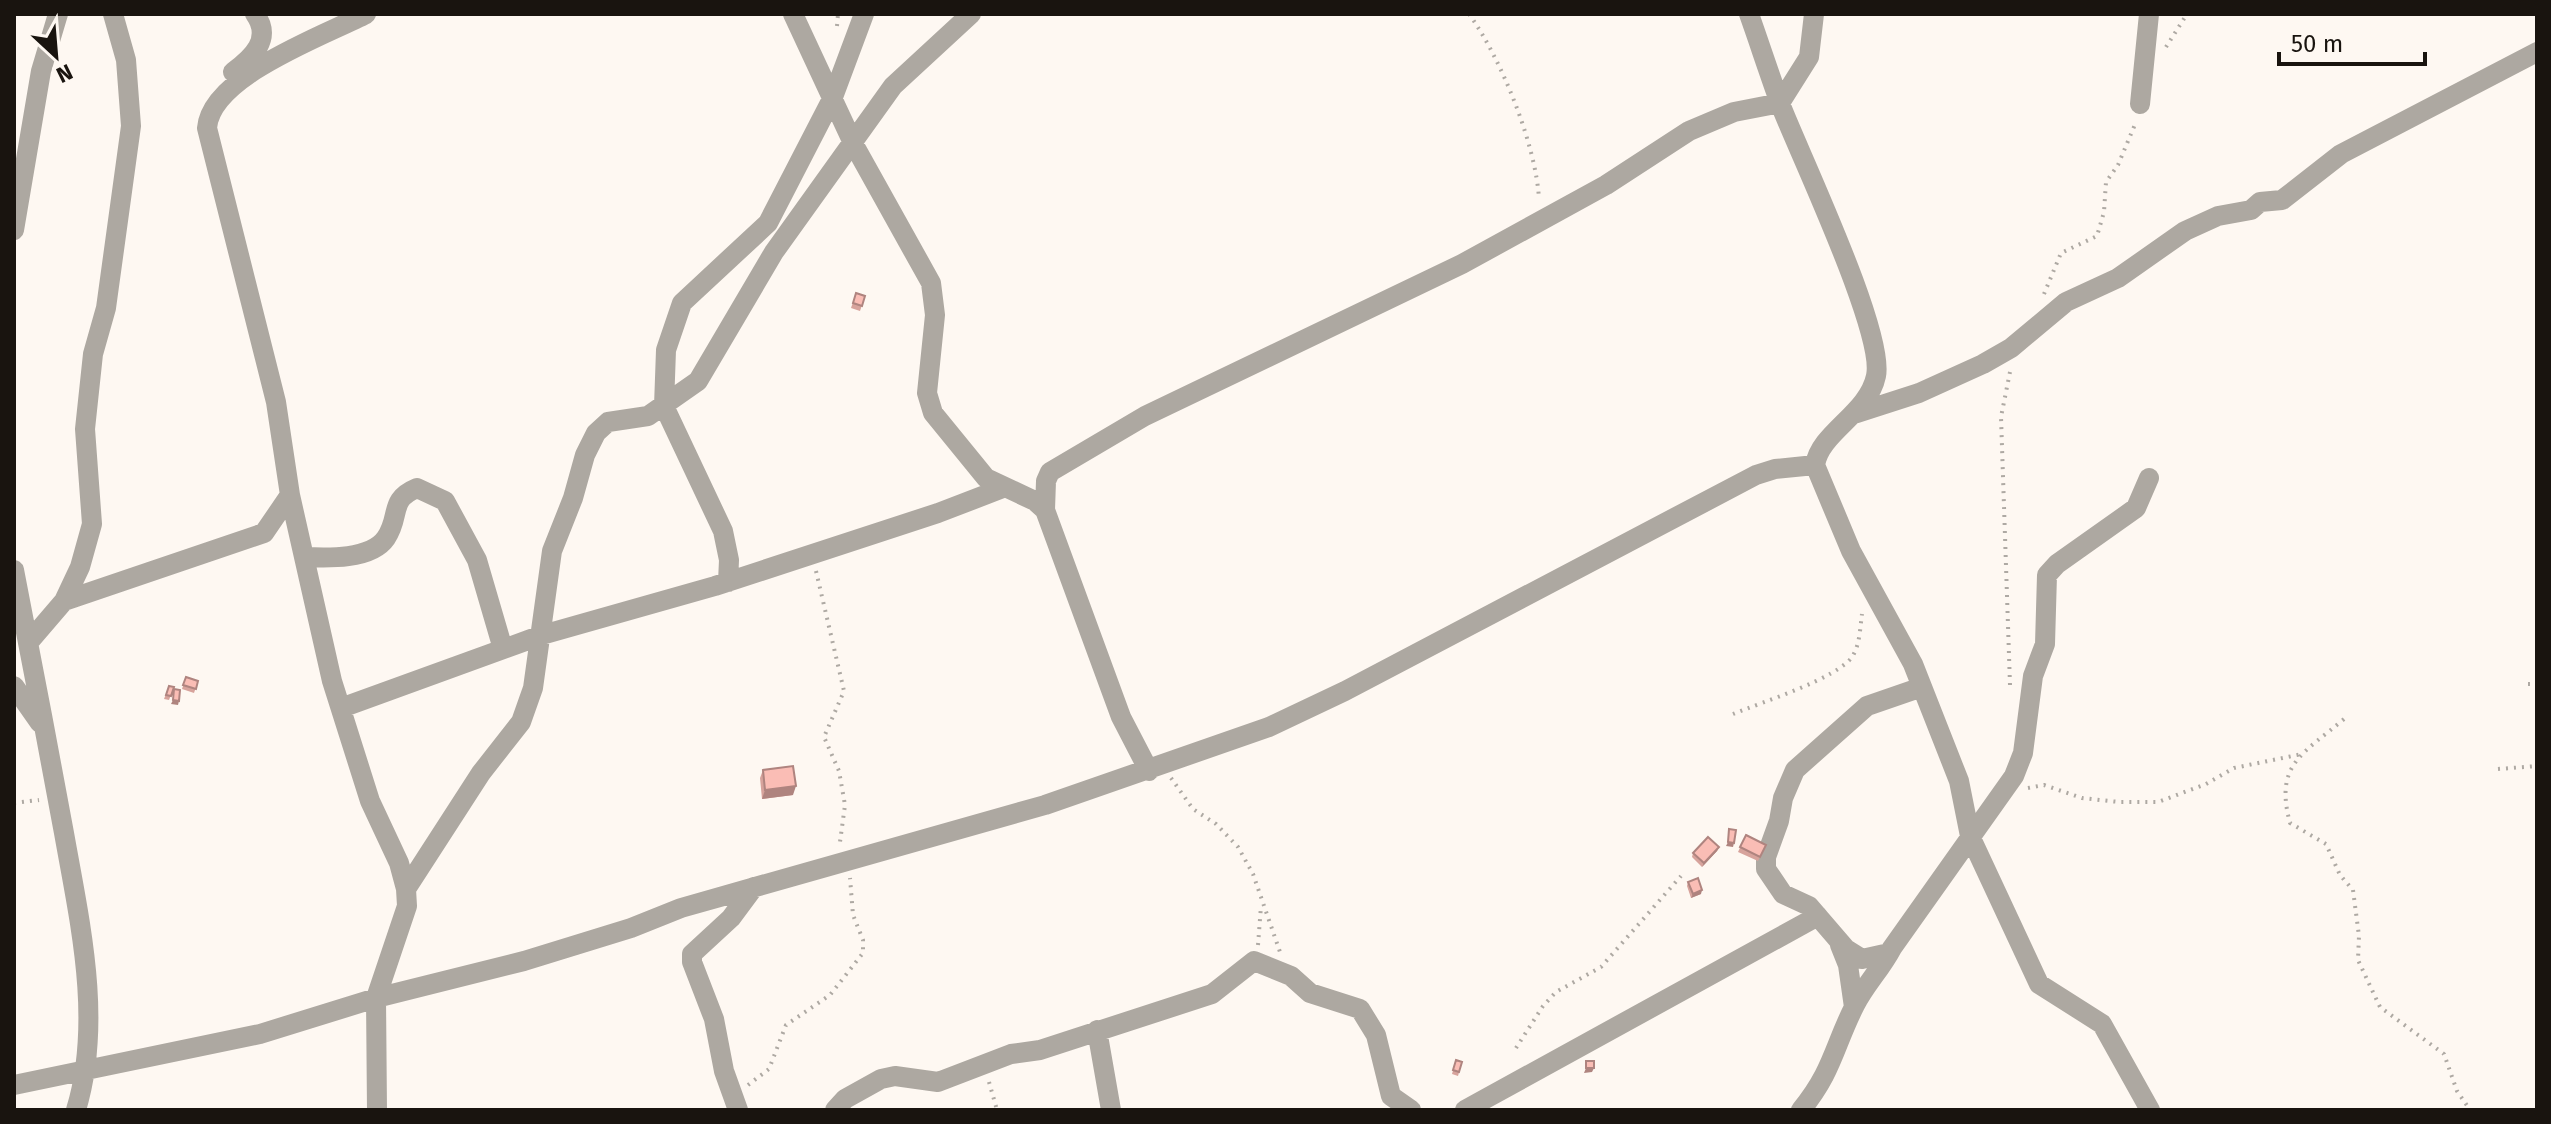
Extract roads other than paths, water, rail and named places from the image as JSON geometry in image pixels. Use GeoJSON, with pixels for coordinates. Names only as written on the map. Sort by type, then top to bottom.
{"type":"FeatureCollection","features":[{"type":"Feature","properties":{"kind":"street"},"geometry":{"type":"LineString","coordinates":[[14,230],[41,71],[58,14]]}},
{"type":"Feature","properties":{"kind":"street"},"geometry":{"type":"LineString","coordinates":[[28,643],[64,601],[80,567],[92,524],[85,463],[90,384],[129,162],[131,93],[126,60],[113,14]]}},
{"type":"Feature","properties":{"kind":"street"},"geometry":{"type":"LineString","coordinates":[[210,138],[202,115],[203,98],[256,53],[262,31],[255,14]]}},
{"type":"Feature","properties":{"kind":"street"},"geometry":{"type":"LineString","coordinates":[[366,14],[243,77],[222,94],[212,109],[207,128],[276,402],[290,495],[341,708],[370,801],[399,863],[406,889],[407,906],[376,998],[377,1110]]}},
{"type":"Feature","properties":{"kind":"street"},"geometry":{"type":"LineString","coordinates":[[793,14],[853,143],[931,283],[935,315],[928,403],[977,469],[1003,488],[1035,501],[1045,510]]}},
{"type":"Feature","properties":{"kind":"street"},"geometry":{"type":"LineString","coordinates":[[728,582],[729,560],[723,531],[664,406],[666,350],[676,312],[702,282],[768,223],[833,97],[864,14]]}},
{"type":"Feature","properties":{"kind":"street"},"geometry":{"type":"LineString","coordinates":[[406,889],[481,773],[521,722],[533,688],[552,551],[573,498],[585,455],[596,433],[605,423],[638,420],[664,406],[680,396],[709,367],[774,252],[893,86],[971,14]]}},
{"type":"Feature","properties":{"kind":"street"},"geometry":{"type":"LineString","coordinates":[[1749,14],[1780,103],[1865,313],[1876,358],[1876,377],[1857,413],[1820,451],[1815,465],[1851,551],[1922,687],[1959,781],[1970,836],[2039,984],[2102,1024],[2150,1110]]}},
{"type":"Feature","properties":{"kind":"street"},"geometry":{"type":"LineString","coordinates":[[1156,768],[1121,717],[1045,510],[1046,481],[1055,467],[1145,416],[1462,264],[1606,185],[1689,131],[1734,112],[1780,103],[1809,57],[1814,14]]}},
{"type":"Feature","properties":{"kind":"street"},"geometry":{"type":"LineString","coordinates":[[2140,104],[2149,14]]}},
{"type":"Feature","properties":{"kind":"street"},"geometry":{"type":"LineString","coordinates":[[1857,413],[1919,393],[1983,364],[2066,302],[2090,288],[2118,278],[2185,231],[2218,216],[2251,210],[2260,202],[2282,200],[2341,154],[2537,52]]}},
{"type":"Feature","properties":{"kind":"street"},"geometry":{"type":"LineString","coordinates":[[14,1085],[260,1034],[376,998],[524,961],[754,887],[1045,805],[1156,768],[1269,727],[1345,691],[1756,475],[1775,469],[1815,465]]}},
{"type":"Feature","properties":{"kind":"street"},"geometry":{"type":"LineString","coordinates":[[1801,1110],[1829,1071],[1854,1007],[1970,836],[2004,793],[2023,753],[2033,676],[2045,644],[2047,575],[2057,564],[2139,506],[2149,478]]}},
{"type":"Feature","properties":{"kind":"street"},"geometry":{"type":"LineString","coordinates":[[304,557],[334,557],[369,551],[388,536],[400,496],[417,488],[437,494],[445,501],[477,560],[503,649]]}},
{"type":"Feature","properties":{"kind":"street"},"geometry":{"type":"LineString","coordinates":[[341,708],[542,635],[728,582],[1003,488]]}},
{"type":"Feature","properties":{"kind":"street"},"geometry":{"type":"LineString","coordinates":[[64,601],[264,533],[290,495]]}},
{"type":"Feature","properties":{"kind":"street"},"geometry":{"type":"LineString","coordinates":[[14,570],[80,925],[88,1008],[88,1072],[76,1110]]}},
{"type":"Feature","properties":{"kind":"street"},"geometry":{"type":"LineString","coordinates":[[14,686],[45,730]]}},
{"type":"Feature","properties":{"kind":"street"},"geometry":{"type":"LineString","coordinates":[[1889,953],[1862,959],[1846,949],[1809,906],[1783,894],[1766,869],[1788,781],[1795,770],[1867,706],[1922,687]]}},
{"type":"Feature","properties":{"kind":"street"},"geometry":{"type":"LineString","coordinates":[[735,1102],[714,1019],[692,962],[692,954],[731,918],[754,887]]}},
{"type":"Feature","properties":{"kind":"street"},"geometry":{"type":"LineString","coordinates":[[1465,1110],[1818,916]]}},
{"type":"Feature","properties":{"kind":"street"},"geometry":{"type":"LineString","coordinates":[[1835,936],[1848,965],[1854,1007]]}},
{"type":"Feature","properties":{"kind":"street"},"geometry":{"type":"LineString","coordinates":[[835,1110],[845,1099],[881,1079],[895,1076],[938,1082],[1011,1054],[1040,1050],[1212,994],[1251,962],[1269,965],[1291,976],[1310,993],[1363,1011],[1376,1035],[1391,1096],[1411,1110]]}},
{"type":"Feature","properties":{"kind":"street"},"geometry":{"type":"LineString","coordinates":[[1097,1030],[1111,1110]]}}]}
